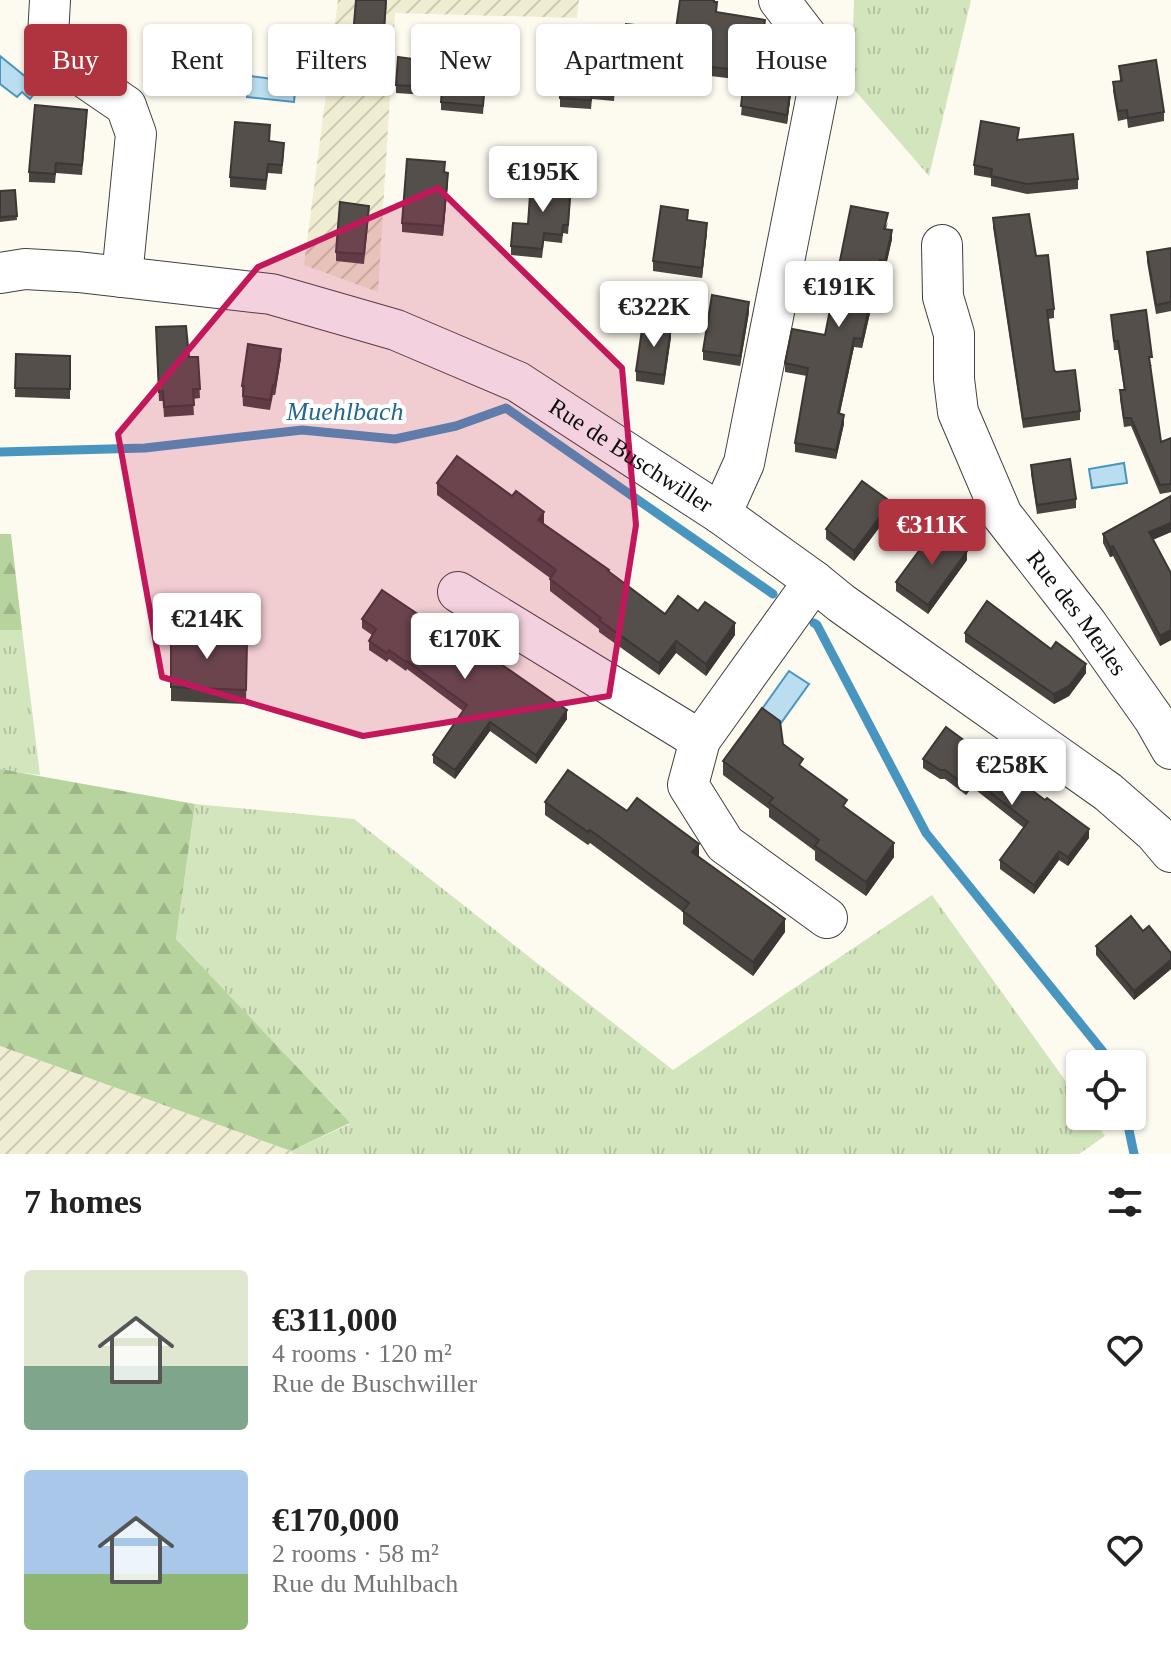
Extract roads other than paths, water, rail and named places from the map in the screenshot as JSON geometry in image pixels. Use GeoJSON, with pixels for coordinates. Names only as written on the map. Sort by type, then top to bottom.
{"type":"FeatureCollection","features":[{"type":"Feature","properties":{"kind":"street"},"geometry":{"type":"LineString","coordinates":[[50,0],[48,37],[59,60],[126,106],[136,134],[122,277]]}},
{"type":"Feature","properties":{"kind":"street"},"geometry":{"type":"LineString","coordinates":[[721,514],[744,463],[820,80],[818,51],[779,0]]}},
{"type":"Feature","properties":{"kind":"street","name":"Rue des Merles"},"geometry":{"type":"LineString","coordinates":[[942,245],[943,297],[954,334],[958,412],[1002,515],[1087,624],[1154,719],[1171,749]]}},
{"type":"Feature","properties":{"kind":"street","name":"Rue de Buschwiller"},"geometry":{"type":"LineString","coordinates":[[0,273],[42,270],[271,294],[396,330],[518,382],[721,514],[1166,835]]}},
{"type":"Feature","properties":{"kind":"street"},"geometry":{"type":"LineString","coordinates":[[814,581],[700,740],[688,785],[725,844],[827,918]]}},
{"type":"Feature","properties":{"kind":"street"},"geometry":{"type":"LineString","coordinates":[[458,592],[700,740]]}},
{"type":"Feature","properties":{"kind":"water"},"geometry":{"type":"Polygon","coordinates":[[[0,56],[24,76],[24,94],[22,92],[17,97],[0,84],[0,56]]]}},
{"type":"Feature","properties":{"kind":"water"},"geometry":{"type":"Polygon","coordinates":[[[252,76],[268,78],[268,96],[295,96],[294,102],[247,97],[252,96],[252,76]]]}},
{"type":"Feature","properties":{"kind":"water"},"geometry":{"type":"Polygon","coordinates":[[[1124,463],[1127,483],[1092,488],[1089,469],[1124,463]]]}},
{"type":"Feature","properties":{"kind":"water"},"geometry":{"type":"Polygon","coordinates":[[[789,671],[809,684],[781,723],[762,709],[789,671]]]}},
{"type":"Feature","properties":{"kind":"waterway","name":"Muehlbach"},"geometry":{"type":"LineString","coordinates":[[0,452],[145,448],[302,430],[395,439],[456,426],[506,408],[773,594]]}},
{"type":"Feature","properties":{"kind":"waterway"},"geometry":{"type":"LineString","coordinates":[[814,623],[926,833],[1102,1050]]}},
{"type":"Feature","properties":{"kind":"waterway"},"geometry":{"type":"LineString","coordinates":[[1129,1130],[1134,1154]]}}]}
